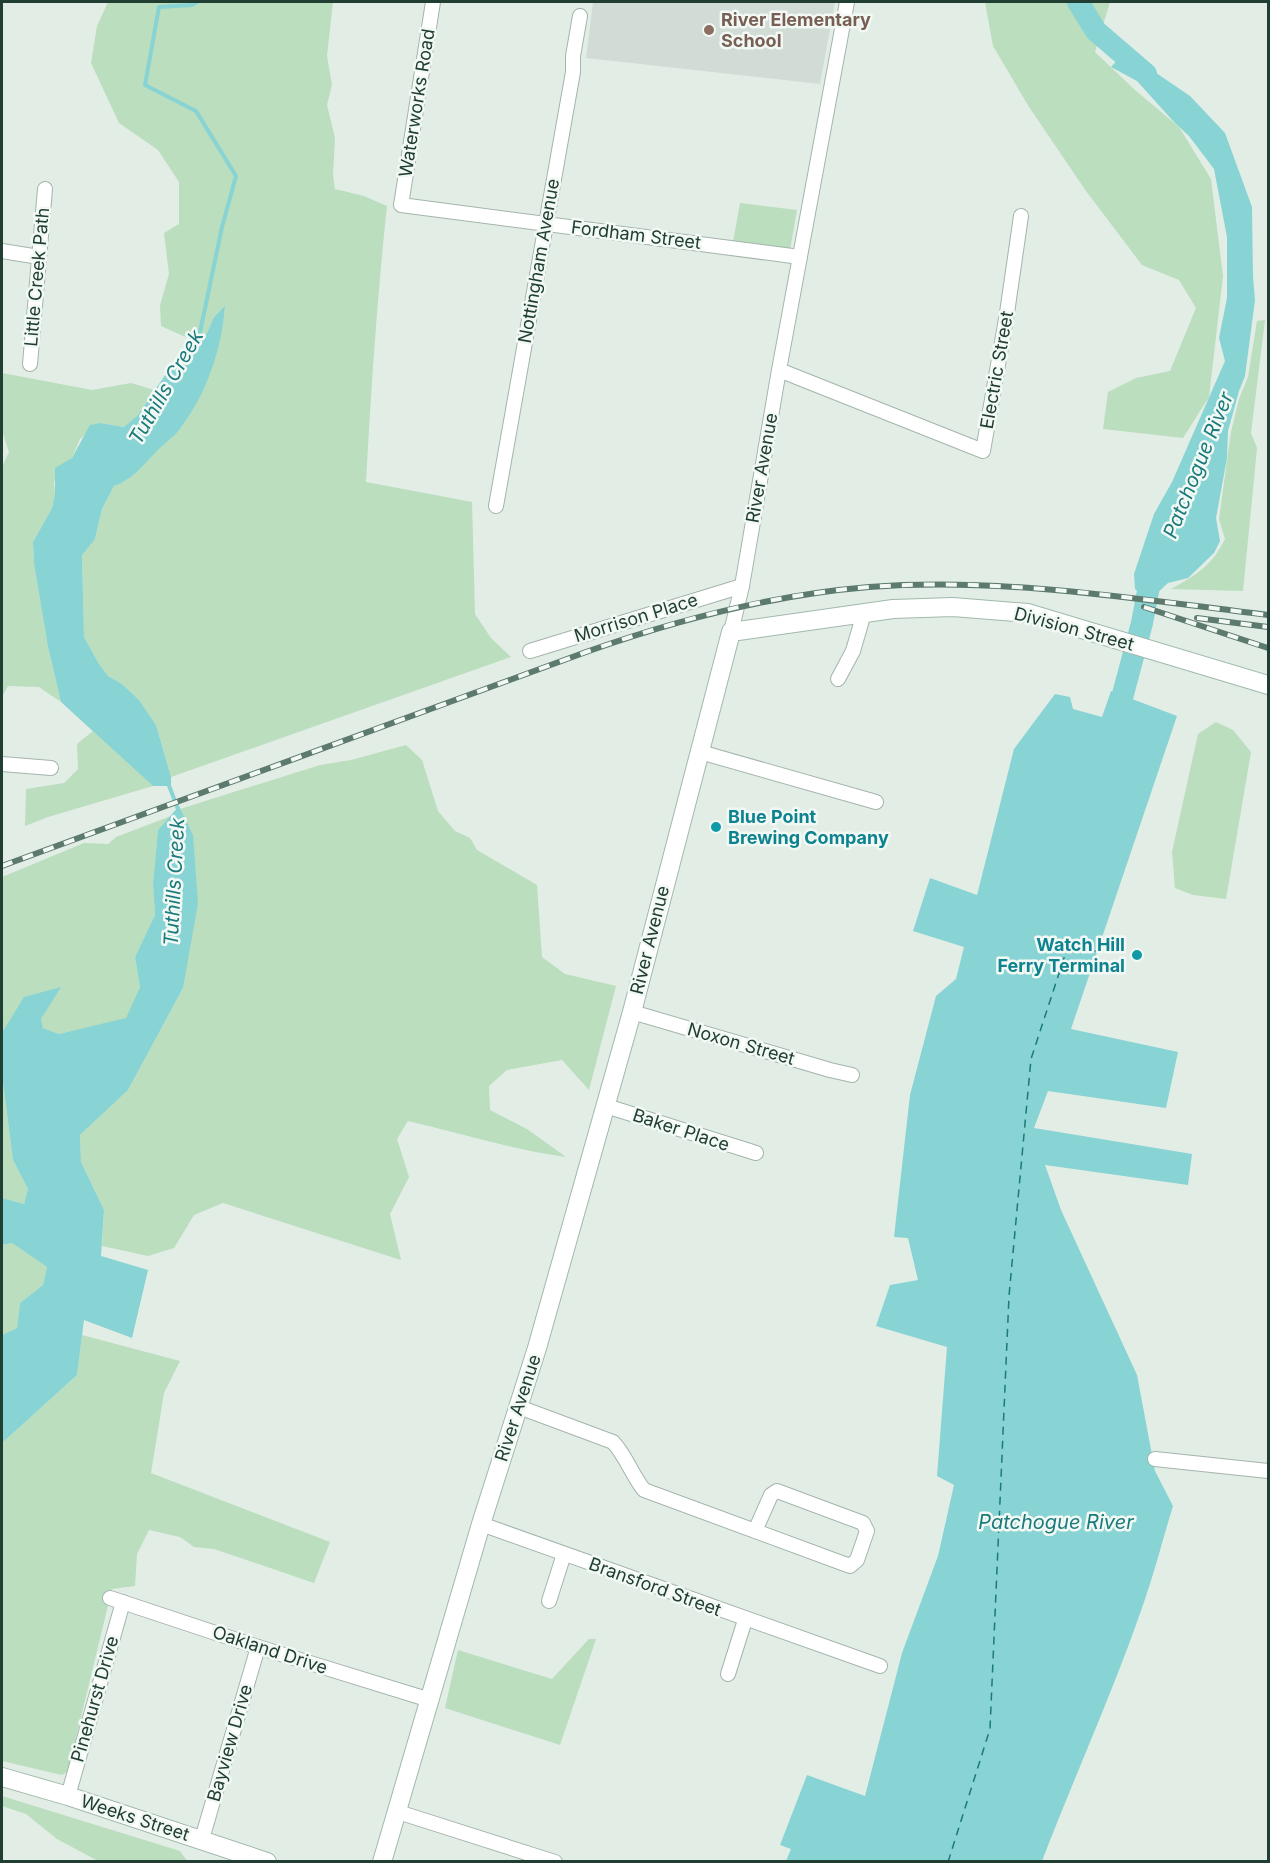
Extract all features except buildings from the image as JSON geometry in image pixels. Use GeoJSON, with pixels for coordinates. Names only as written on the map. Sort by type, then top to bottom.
{"type":"FeatureCollection","features":[{"type":"Feature","properties":{"kind":"main road","name":"Division Street"},"geometry":{"type":"LineString","coordinates":[[731,632],[893,609],[953,607],[1028,613],[1269,686]]}},
{"type":"Feature","properties":{"kind":"main road","name":"River Avenue"},"geometry":{"type":"LineString","coordinates":[[382,1862],[481,1524],[541,1338],[632,1012],[731,632]]}},
{"type":"Feature","properties":{"kind":"main road","name":"Weeks Street"},"geometry":{"type":"LineString","coordinates":[[2,1777],[68,1796],[267,1862]]}},
{"type":"Feature","properties":{"kind":"street","name":"Waterworks Road"},"geometry":{"type":"LineString","coordinates":[[401,205],[433,2]]}},
{"type":"Feature","properties":{"kind":"street","name":"River Avenue"},"geometry":{"type":"LineString","coordinates":[[731,632],[742,586],[779,370],[847,2]]}},
{"type":"Feature","properties":{"kind":"street","name":"Nottingham Avenue"},"geometry":{"type":"LineString","coordinates":[[496,506],[573,72],[573,56],[580,16]]}},
{"type":"Feature","properties":{"kind":"street","name":"Little Creek Path"},"geometry":{"type":"LineString","coordinates":[[30,364],[45,189]]}},
{"type":"Feature","properties":{"kind":"street","name":"Fordham Street"},"geometry":{"type":"LineString","coordinates":[[401,205],[800,256]]}},
{"type":"Feature","properties":{"kind":"street","name":"Electric Street"},"geometry":{"type":"LineString","coordinates":[[779,370],[983,451],[1021,216]]}},
{"type":"Feature","properties":{"kind":"street"},"geometry":{"type":"LineString","coordinates":[[2,251],[39,257]]}},
{"type":"Feature","properties":{"kind":"street","name":"Morrison Place"},"geometry":{"type":"LineString","coordinates":[[530,651],[742,586]]}},
{"type":"Feature","properties":{"kind":"street"},"geometry":{"type":"LineString","coordinates":[[838,678],[854,651],[864,613]]}},
{"type":"Feature","properties":{"kind":"street"},"geometry":{"type":"LineString","coordinates":[[700,752],[876,802]]}},
{"type":"Feature","properties":{"kind":"street"},"geometry":{"type":"LineString","coordinates":[[2,764],[51,768]]}},
{"type":"Feature","properties":{"kind":"street","name":"Noxon Street"},"geometry":{"type":"LineString","coordinates":[[632,1012],[830,1071],[852,1075]]}},
{"type":"Feature","properties":{"kind":"street","name":"Baker Place"},"geometry":{"type":"LineString","coordinates":[[606,1106],[756,1153]]}},
{"type":"Feature","properties":{"kind":"street"},"geometry":{"type":"LineString","coordinates":[[519,1407],[613,1442],[620,1449],[635,1479],[644,1490],[755,1531],[850,1566],[857,1560],[867,1531],[863,1523],[777,1491],[771,1495],[755,1531]]}},
{"type":"Feature","properties":{"kind":"street"},"geometry":{"type":"LineString","coordinates":[[1155,1458],[1269,1471]]}},
{"type":"Feature","properties":{"kind":"street","name":"Bransford Street"},"geometry":{"type":"LineString","coordinates":[[481,1524],[745,1620],[880,1666]]}},
{"type":"Feature","properties":{"kind":"street"},"geometry":{"type":"LineString","coordinates":[[549,1601],[564,1554]]}},
{"type":"Feature","properties":{"kind":"street","name":"Oakland Drive"},"geometry":{"type":"LineString","coordinates":[[117,1600],[258,1647],[430,1700]]}},
{"type":"Feature","properties":{"kind":"street","name":"Pinehurst Drive"},"geometry":{"type":"LineString","coordinates":[[68,1796],[117,1600]]}},
{"type":"Feature","properties":{"kind":"street"},"geometry":{"type":"LineString","coordinates":[[728,1674],[745,1620]]}},
{"type":"Feature","properties":{"kind":"street","name":"Bayview Drive"},"geometry":{"type":"LineString","coordinates":[[202,1839],[258,1647]]}},
{"type":"Feature","properties":{"kind":"street"},"geometry":{"type":"LineString","coordinates":[[398,1812],[555,1862]]}},
{"type":"Feature","properties":{"kind":"shaded area","name":"River Elementary School"},"geometry":{"type":"Polygon","coordinates":[[[593,2],[835,2],[820,84],[586,58],[593,2]]]}},
{"type":"Feature","properties":{"kind":"green space"},"geometry":{"type":"Polygon","coordinates":[[[108,2],[333,2],[327,56],[332,85],[327,105],[335,138],[333,175],[335,189],[364,196],[387,206],[366,482],[472,502],[475,614],[491,638],[511,657],[171,777],[156,725],[139,700],[122,684],[108,676],[84,637],[82,554],[95,539],[102,509],[114,486],[137,472],[177,432],[195,407],[215,356],[225,307],[214,317],[207,333],[190,339],[161,326],[160,305],[169,274],[164,233],[179,224],[179,182],[158,150],[119,123],[91,63],[97,26],[108,2]]]}},
{"type":"Feature","properties":{"kind":"green space"},"geometry":{"type":"Polygon","coordinates":[[[985,2],[1110,2],[1095,52],[1179,127],[1211,179],[1223,276],[1209,397],[1183,438],[1103,429],[1108,392],[1136,378],[1170,371],[1196,308],[1179,280],[1142,265],[1086,191],[1029,107],[993,46],[985,2]]]}},
{"type":"Feature","properties":{"kind":"green space"},"geometry":{"type":"Polygon","coordinates":[[[740,203],[797,210],[790,250],[733,242],[740,203]]]}},
{"type":"Feature","properties":{"kind":"green space"},"geometry":{"type":"Polygon","coordinates":[[[1265,320],[1251,433],[1257,448],[1243,591],[1171,589],[1209,563],[1225,539],[1219,519],[1231,432],[1239,399],[1248,377],[1257,321],[1265,320]]]}},
{"type":"Feature","properties":{"kind":"green space"},"geometry":{"type":"Polygon","coordinates":[[[2,373],[92,390],[131,383],[154,390],[137,416],[124,427],[101,423],[80,439],[72,458],[54,482],[55,494],[52,508],[33,542],[34,564],[48,647],[61,702],[39,687],[8,686],[2,697],[2,467],[9,452],[2,431],[2,373]]]}},
{"type":"Feature","properties":{"kind":"green space"},"geometry":{"type":"Polygon","coordinates":[[[1216,722],[1233,730],[1251,752],[1226,899],[1193,895],[1175,888],[1172,852],[1198,734],[1216,722]]]}},
{"type":"Feature","properties":{"kind":"green space"},"geometry":{"type":"Polygon","coordinates":[[[93,731],[153,786],[25,826],[26,789],[64,783],[78,769],[77,744],[93,731]]]}},
{"type":"Feature","properties":{"kind":"green space"},"geometry":{"type":"Polygon","coordinates":[[[406,745],[422,760],[438,811],[455,831],[470,838],[477,850],[537,885],[542,957],[565,974],[616,986],[589,1090],[562,1060],[507,1070],[489,1086],[490,1110],[527,1129],[566,1157],[507,1146],[408,1121],[397,1139],[409,1177],[390,1214],[401,1260],[223,1203],[194,1215],[174,1248],[148,1256],[102,1246],[104,1210],[81,1162],[80,1135],[128,1090],[183,988],[193,835],[180,809],[320,765],[351,760],[406,745]]]}},
{"type":"Feature","properties":{"kind":"green space"},"geometry":{"type":"Polygon","coordinates":[[[171,816],[158,830],[153,883],[155,915],[135,957],[140,987],[126,1019],[59,1034],[43,1028],[41,1019],[60,987],[2,1033],[2,877],[84,843],[108,844],[116,837],[171,816]]]}},
{"type":"Feature","properties":{"kind":"green space"},"geometry":{"type":"Polygon","coordinates":[[[2,1075],[13,1160],[28,1189],[24,1204],[2,1198],[2,1075]]]}},
{"type":"Feature","properties":{"kind":"green space"},"geometry":{"type":"Polygon","coordinates":[[[12,1243],[47,1267],[43,1285],[20,1303],[17,1328],[2,1335],[2,1245],[12,1243]]]}},
{"type":"Feature","properties":{"kind":"green space"},"geometry":{"type":"Polygon","coordinates":[[[82,1335],[180,1361],[164,1393],[151,1473],[330,1542],[314,1583],[214,1549],[194,1547],[180,1537],[149,1530],[137,1554],[135,1586],[112,1589],[68,1771],[62,1775],[2,1761],[2,1443],[77,1375],[82,1335]]]}},
{"type":"Feature","properties":{"kind":"green space"},"geometry":{"type":"Polygon","coordinates":[[[589,1639],[596,1639],[560,1745],[445,1708],[458,1650],[552,1679],[589,1639]]]}},
{"type":"Feature","properties":{"kind":"green space"},"geometry":{"type":"Polygon","coordinates":[[[2,1796],[180,1851],[187,1861],[98,1861],[57,1839],[26,1814],[2,1806],[2,1796]]]}},
{"type":"Feature","properties":{"kind":"water"},"geometry":{"type":"Polygon","coordinates":[[[1123,54],[1140,62],[1190,96],[1225,133],[1252,207],[1255,300],[1245,376],[1228,431],[1227,458],[1216,518],[1220,541],[1214,553],[1188,578],[1168,583],[1155,595],[1139,593],[1135,589],[1134,574],[1154,514],[1172,482],[1225,361],[1219,338],[1227,298],[1227,237],[1214,169],[1189,136],[1137,81],[1111,67],[1123,54]]]}},
{"type":"Feature","properties":{"kind":"water"},"geometry":{"type":"Polygon","coordinates":[[[225,306],[220,338],[211,371],[189,417],[174,436],[141,468],[114,486],[102,509],[95,539],[82,555],[84,637],[108,676],[122,684],[139,700],[156,725],[171,777],[171,786],[153,786],[61,702],[48,647],[34,564],[33,542],[52,508],[55,494],[55,468],[72,458],[90,425],[101,423],[124,427],[137,416],[190,339],[193,340],[207,333],[214,317],[225,306]]]}},
{"type":"Feature","properties":{"kind":"water","name":"Patchogue River"},"geometry":{"type":"Polygon","coordinates":[[[1111,691],[1177,716],[1071,1029],[1178,1052],[1166,1108],[1048,1091],[1034,1128],[1192,1154],[1188,1185],[1045,1165],[1061,1210],[1137,1375],[1155,1471],[1173,1506],[1132,1635],[1042,1861],[786,1861],[791,1849],[780,1845],[807,1775],[865,1796],[902,1653],[938,1556],[954,1485],[937,1476],[947,1347],[876,1326],[890,1285],[918,1280],[908,1238],[894,1237],[910,1095],[936,996],[956,979],[964,947],[913,931],[930,878],[977,895],[1014,749],[1055,694],[1070,697],[1073,709],[1102,717],[1111,691]]]}},
{"type":"Feature","properties":{"kind":"water"},"geometry":{"type":"Polygon","coordinates":[[[179,806],[193,835],[198,903],[183,988],[128,1090],[80,1135],[81,1162],[104,1210],[101,1256],[148,1270],[132,1338],[84,1320],[77,1375],[2,1443],[2,1335],[17,1328],[20,1303],[43,1285],[47,1267],[12,1243],[2,1245],[2,1198],[24,1204],[28,1189],[13,1160],[2,1075],[2,1033],[24,997],[61,987],[41,1019],[43,1028],[59,1034],[126,1018],[140,987],[135,957],[155,915],[153,883],[158,830],[179,806]]]}},
{"type":"Feature","properties":{"kind":"waterway","name":"Tuthills Creek"},"geometry":{"type":"LineString","coordinates":[[197,2],[192,5],[159,7],[145,85],[196,111],[236,176],[222,227],[197,341]]}},
{"type":"Feature","properties":{"kind":"waterway","name":"Patchogue River"},"geometry":{"type":"LineString","coordinates":[[1078,2],[1096,31],[1146,74]]}},
{"type":"Feature","properties":{"kind":"waterway","name":"Patchogue River"},"geometry":{"type":"LineString","coordinates":[[1115,724],[1142,623],[1150,581],[1157,565]]}},
{"type":"Feature","properties":{"kind":"waterway","name":"Tuthills Creek"},"geometry":{"type":"LineString","coordinates":[[168,783],[178,809]]}},
{"type":"Feature","properties":{"kind":"ferry route"},"geometry":{"type":"LineString","coordinates":[[948,1862],[990,1729],[1009,1296],[1031,1059],[1066,952],[1097,951]]}},
{"type":"Feature","properties":{"kind":"railway"},"geometry":{"type":"LineString","coordinates":[[2,866],[586,652],[656,629],[761,602],[869,587],[969,585],[1120,596],[1268,615]]}},
{"type":"Feature","properties":{"kind":"railway"},"geometry":{"type":"LineString","coordinates":[[1144,607],[1268,648]]}},
{"type":"Feature","properties":{"kind":"railway"},"geometry":{"type":"LineString","coordinates":[[1197,618],[1268,627]]}},
{"type":"Feature","properties":{"kind":"place","name":"River Elementary School"},"geometry":{"type":"Point","coordinates":[709,30]}},
{"type":"Feature","properties":{"kind":"place","name":"Blue Point Brewing Company"},"geometry":{"type":"Point","coordinates":[716,827]}},
{"type":"Feature","properties":{"kind":"place","name":"Watch Hill Ferry Terminal"},"geometry":{"type":"Point","coordinates":[1137,955]}}]}
